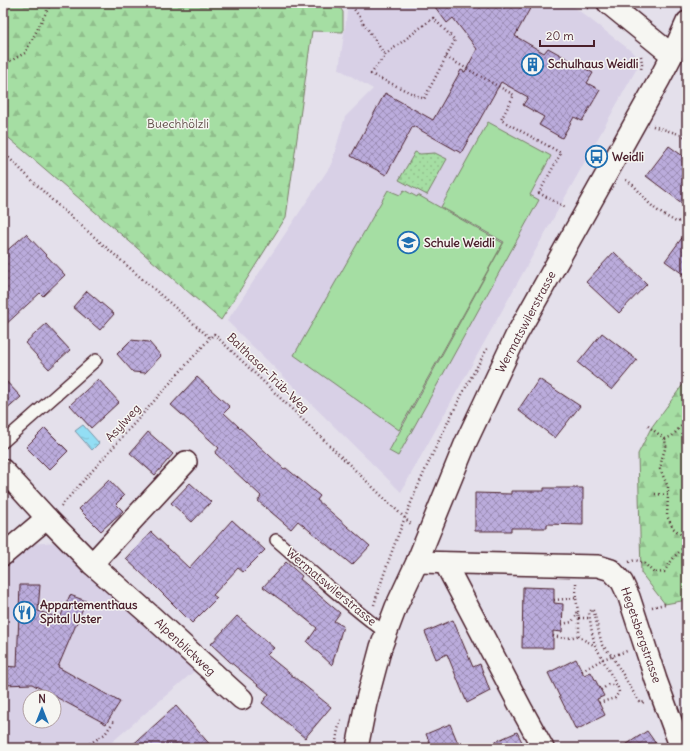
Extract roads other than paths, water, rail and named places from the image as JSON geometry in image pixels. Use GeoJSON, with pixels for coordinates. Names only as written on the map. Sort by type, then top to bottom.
{"type":"FeatureCollection","features":[{"type":"Feature","properties":{"kind":"street"},"geometry":{"type":"LineString","coordinates":[[608,3],[672,55]]}},
{"type":"Feature","properties":{"kind":"street","name":"Wermatswilerstrasse"},"geometry":{"type":"LineString","coordinates":[[357,748],[368,696],[381,647],[396,607],[427,539],[466,442],[516,336],[672,55],[687,22]]}},
{"type":"Feature","properties":{"kind":"street"},"geometry":{"type":"LineString","coordinates":[[92,564],[186,462]]}},
{"type":"Feature","properties":{"kind":"street","name":"Alpenblickweg"},"geometry":{"type":"LineString","coordinates":[[3,470],[47,519],[92,564],[242,699]]}},
{"type":"Feature","properties":{"kind":"street"},"geometry":{"type":"LineString","coordinates":[[3,556],[47,519]]}},
{"type":"Feature","properties":{"kind":"street"},"geometry":{"type":"LineString","coordinates":[[417,562],[445,563],[543,748]]}},
{"type":"Feature","properties":{"kind":"street","name":"Hegetsbergstrasse"},"geometry":{"type":"LineString","coordinates":[[445,563],[575,565],[598,566],[611,570],[622,582],[629,597],[681,748]]}},
{"type":"Feature","properties":{"kind":"lane"},"geometry":{"type":"LineString","coordinates":[[3,442],[96,360]]}},
{"type":"Feature","properties":{"kind":"lane","name":"Wermatswilerstrasse"},"geometry":{"type":"LineString","coordinates":[[276,540],[338,594],[386,633]]}},
{"type":"Feature","properties":{"kind":"water"},"geometry":{"type":"Polygon","coordinates":[[[83,425],[99,443],[92,450],[75,431],[83,425]]]}},
{"type":"Feature","properties":{"kind":"place","name":"Schulhaus Weidli"},"geometry":{"type":"Point","coordinates":[533,64]}},
{"type":"Feature","properties":{"kind":"place","name":"Weidli"},"geometry":{"type":"Point","coordinates":[597,157]}},
{"type":"Feature","properties":{"kind":"place","name":"Schule Weidli"},"geometry":{"type":"Point","coordinates":[409,243]}},
{"type":"Feature","properties":{"kind":"place","name":"Appartementhaus Spital Uster"},"geometry":{"type":"Point","coordinates":[24,612]}},
{"type":"Feature","properties":{"kind":"park label","name":"Buechhölzli"},"geometry":{"type":"Point","coordinates":[178,124]}}]}
